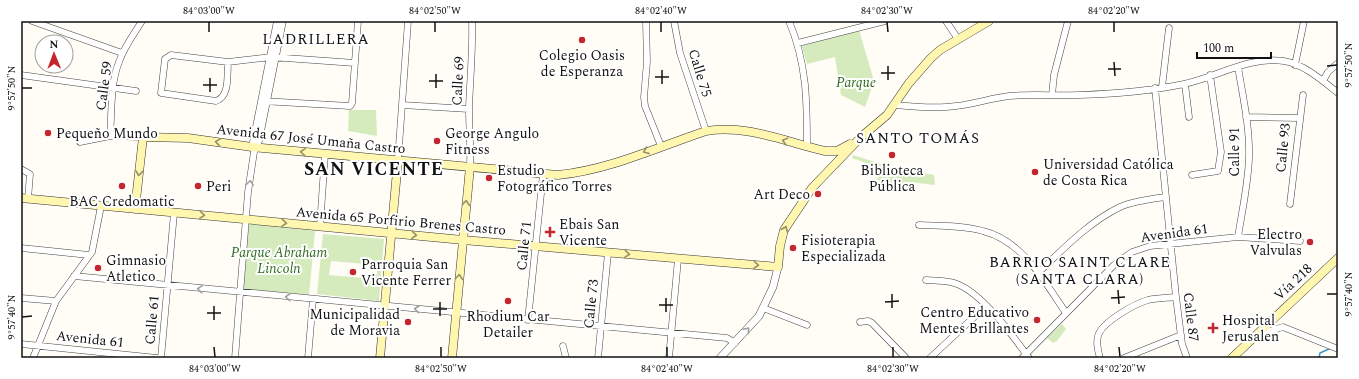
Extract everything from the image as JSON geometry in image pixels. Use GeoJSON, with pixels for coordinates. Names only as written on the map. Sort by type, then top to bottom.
{"type":"FeatureCollection","features":[{"type":"Feature","properties":{"kind":"main road"},"geometry":{"type":"LineString","coordinates":[[778,267],[780,246],[784,230],[804,198],[861,137],[888,115],[924,64],[940,50],[987,22]]}},
{"type":"Feature","properties":{"kind":"main road","name":"Avenida 67 José Umaña Castro"},"geometry":{"type":"LineString","coordinates":[[143,137],[188,138],[254,147],[558,175],[586,171],[620,162],[661,146],[719,128],[738,129],[825,151],[842,149],[861,137]]}},
{"type":"Feature","properties":{"kind":"main road"},"geometry":{"type":"LineString","coordinates":[[135,209],[143,137]]}},
{"type":"Feature","properties":{"kind":"main road"},"geometry":{"type":"LineString","coordinates":[[825,151],[832,158],[828,171]]}},
{"type":"Feature","properties":{"kind":"main road"},"geometry":{"type":"LineString","coordinates":[[380,358],[398,160]]}},
{"type":"Feature","properties":{"kind":"main road","name":"Calle 69"},"geometry":{"type":"LineString","coordinates":[[452,358],[470,167]]}},
{"type":"Feature","properties":{"kind":"main road","name":"Avenida 65 Porfirio Brenes Castro"},"geometry":{"type":"LineString","coordinates":[[25,198],[462,240],[778,267]]}},
{"type":"Feature","properties":{"kind":"main road","name":"Vía 218"},"geometry":{"type":"LineString","coordinates":[[1232,358],[1338,258]]}},
{"type":"Feature","properties":{"kind":"street"},"geometry":{"type":"LineString","coordinates":[[32,21],[122,53]]}},
{"type":"Feature","properties":{"kind":"street","name":"Calle 59"},"geometry":{"type":"LineString","coordinates":[[110,136],[114,88],[118,64],[122,53],[142,21]]}},
{"type":"Feature","properties":{"kind":"street"},"geometry":{"type":"LineString","coordinates":[[235,358],[245,219],[254,147],[259,141],[273,57],[277,21]]}},
{"type":"Feature","properties":{"kind":"street"},"geometry":{"type":"LineString","coordinates":[[273,57],[283,21]]}},
{"type":"Feature","properties":{"kind":"street"},"geometry":{"type":"LineString","coordinates":[[265,101],[346,107],[352,103],[358,21]]}},
{"type":"Feature","properties":{"kind":"street"},"geometry":{"type":"LineString","coordinates":[[398,160],[408,21]]}},
{"type":"Feature","properties":{"kind":"street","name":"Calle 69"},"geometry":{"type":"LineString","coordinates":[[470,167],[471,138],[469,110],[473,53],[472,21]]}},
{"type":"Feature","properties":{"kind":"street"},"geometry":{"type":"LineString","coordinates":[[646,21],[647,62],[644,96],[645,106],[661,146]]}},
{"type":"Feature","properties":{"kind":"street","name":"Calle 75"},"geometry":{"type":"LineString","coordinates":[[674,21],[680,54],[706,131]]}},
{"type":"Feature","properties":{"kind":"street"},"geometry":{"type":"LineString","coordinates":[[789,21],[798,43],[805,74],[807,147]]}},
{"type":"Feature","properties":{"kind":"street"},"geometry":{"type":"LineString","coordinates":[[798,43],[885,21]]}},
{"type":"Feature","properties":{"kind":"street"},"geometry":{"type":"LineString","coordinates":[[946,21],[958,39]]}},
{"type":"Feature","properties":{"kind":"street"},"geometry":{"type":"LineString","coordinates":[[1052,95],[1054,75],[1068,21]]}},
{"type":"Feature","properties":{"kind":"street"},"geometry":{"type":"LineString","coordinates":[[1295,64],[1304,21]]}},
{"type":"Feature","properties":{"kind":"street"},"geometry":{"type":"LineString","coordinates":[[1162,86],[1170,28]]}},
{"type":"Feature","properties":{"kind":"street"},"geometry":{"type":"LineString","coordinates":[[228,62],[224,96],[220,100],[216,101],[161,93],[165,59],[167,56],[228,62],[273,57],[355,63]]}},
{"type":"Feature","properties":{"kind":"street"},"geometry":{"type":"LineString","coordinates":[[896,105],[929,108],[954,107],[1008,96],[1080,95],[1155,88],[1185,84],[1238,67],[1265,62],[1283,61],[1295,64],[1323,81],[1338,93]]}},
{"type":"Feature","properties":{"kind":"street"},"geometry":{"type":"LineString","coordinates":[[1323,81],[1328,72],[1338,62]]}},
{"type":"Feature","properties":{"kind":"street","name":"Calle 91"},"geometry":{"type":"LineString","coordinates":[[1238,67],[1246,117],[1249,158],[1245,199],[1238,237]]}},
{"type":"Feature","properties":{"kind":"street"},"geometry":{"type":"LineString","coordinates":[[21,75],[136,91]]}},
{"type":"Feature","properties":{"kind":"street"},"geometry":{"type":"LineString","coordinates":[[1192,175],[1218,171],[1221,152],[1210,75]]}},
{"type":"Feature","properties":{"kind":"street"},"geometry":{"type":"LineString","coordinates":[[1185,84],[1189,117]]}},
{"type":"Feature","properties":{"kind":"street","name":"Calle 87"},"geometry":{"type":"LineString","coordinates":[[1155,88],[1176,297],[1183,350],[1187,358]]}},
{"type":"Feature","properties":{"kind":"street","name":"Calle 93"},"geometry":{"type":"LineString","coordinates":[[1290,204],[1299,118],[1303,95]]}},
{"type":"Feature","properties":{"kind":"street"},"geometry":{"type":"LineString","coordinates":[[402,105],[469,110]]}},
{"type":"Feature","properties":{"kind":"street"},"geometry":{"type":"LineString","coordinates":[[1246,117],[1299,118]]}},
{"type":"Feature","properties":{"kind":"street","name":"Avenida 67 José Umaña Castro"},"geometry":{"type":"LineString","coordinates":[[80,142],[110,136],[143,137]]}},
{"type":"Feature","properties":{"kind":"street"},"geometry":{"type":"LineString","coordinates":[[320,226],[325,154]]}},
{"type":"Feature","properties":{"kind":"street"},"geometry":{"type":"LineString","coordinates":[[22,170],[30,174],[25,198]]}},
{"type":"Feature","properties":{"kind":"street","name":"Calle 71"},"geometry":{"type":"LineString","coordinates":[[528,320],[543,174]]}},
{"type":"Feature","properties":{"kind":"street"},"geometry":{"type":"LineString","coordinates":[[1038,273],[1070,241],[1120,207],[1141,201],[1166,197]]}},
{"type":"Feature","properties":{"kind":"street"},"geometry":{"type":"LineString","coordinates":[[33,358],[56,301],[89,255],[94,245],[101,206]]}},
{"type":"Feature","properties":{"kind":"street","name":"Calle 61"},"geometry":{"type":"LineString","coordinates":[[161,358],[174,213]]}},
{"type":"Feature","properties":{"kind":"street"},"geometry":{"type":"LineString","coordinates":[[919,225],[969,228],[996,235],[1010,243],[1022,254],[1038,273],[1066,313]]}},
{"type":"Feature","properties":{"kind":"street","name":"Avenida 61"},"geometry":{"type":"LineString","coordinates":[[1026,357],[1066,313],[1114,265],[1132,252],[1150,246],[1238,237],[1300,241]]}},
{"type":"Feature","properties":{"kind":"street"},"geometry":{"type":"LineString","coordinates":[[21,248],[89,255]]}},
{"type":"Feature","properties":{"kind":"street","name":"Calle 73"},"geometry":{"type":"LineString","coordinates":[[598,358],[608,253]]}},
{"type":"Feature","properties":{"kind":"street"},"geometry":{"type":"LineString","coordinates":[[669,358],[678,259]]}},
{"type":"Feature","properties":{"kind":"street"},"geometry":{"type":"LineString","coordinates":[[720,358],[759,316],[773,287],[778,267]]}},
{"type":"Feature","properties":{"kind":"street"},"geometry":{"type":"LineString","coordinates":[[74,276],[727,338],[735,343]]}},
{"type":"Feature","properties":{"kind":"street"},"geometry":{"type":"LineString","coordinates":[[926,280],[956,283],[969,291],[1004,323],[1026,357]]}},
{"type":"Feature","properties":{"kind":"street"},"geometry":{"type":"LineString","coordinates":[[1100,358],[1097,341],[1101,329],[1138,304],[1149,300],[1176,297]]}},
{"type":"Feature","properties":{"kind":"street"},"geometry":{"type":"LineString","coordinates":[[21,298],[56,301]]}},
{"type":"Feature","properties":{"kind":"street"},"geometry":{"type":"LineString","coordinates":[[308,358],[313,299]]}},
{"type":"Feature","properties":{"kind":"street"},"geometry":{"type":"LineString","coordinates":[[930,358],[986,306]]}},
{"type":"Feature","properties":{"kind":"street"},"geometry":{"type":"LineString","coordinates":[[763,308],[807,325]]}},
{"type":"Feature","properties":{"kind":"street"},"geometry":{"type":"LineString","coordinates":[[860,322],[868,321],[872,323],[906,358]]}},
{"type":"Feature","properties":{"kind":"street"},"geometry":{"type":"LineString","coordinates":[[1256,335],[1283,326],[1338,349]]}},
{"type":"Feature","properties":{"kind":"street"},"geometry":{"type":"LineString","coordinates":[[1124,358],[1181,335]]}},
{"type":"Feature","properties":{"kind":"street","name":"Avenida 61"},"geometry":{"type":"LineString","coordinates":[[21,344],[157,358]]}},
{"type":"Feature","properties":{"kind":"street"},"geometry":{"type":"LineString","coordinates":[[563,346],[566,358]]}},
{"type":"Feature","properties":{"kind":"green space","name":"Parque"},"geometry":{"type":"Polygon","coordinates":[[[859,30],[874,81],[865,107],[841,95],[835,57],[807,64],[802,46],[859,30]]]}},
{"type":"Feature","properties":{"kind":"green space"},"geometry":{"type":"Polygon","coordinates":[[[349,110],[376,110],[377,136],[348,131],[349,110]]]}},
{"type":"Feature","properties":{"kind":"green space"},"geometry":{"type":"Polygon","coordinates":[[[853,155],[888,166],[934,175],[935,185],[909,182],[906,186],[877,180],[880,168],[852,158],[853,155]]]}},
{"type":"Feature","properties":{"kind":"green space","name":"Parque Abraham Lincoln"},"geometry":{"type":"Polygon","coordinates":[[[249,224],[315,231],[309,295],[243,289],[249,224]]]}},
{"type":"Feature","properties":{"kind":"green space"},"geometry":{"type":"Polygon","coordinates":[[[323,234],[384,239],[379,301],[317,294],[323,234]],[[365,258],[365,264],[331,261],[329,275],[365,278],[364,284],[370,284],[371,278],[377,274],[377,269],[371,265],[372,259],[365,258]]]}},
{"type":"Feature","properties":{"kind":"green space"},"geometry":{"type":"Polygon","coordinates":[[[1062,324],[1066,329],[1057,341],[1053,343],[1047,338],[1062,324]]]}},
{"type":"Feature","properties":{"kind":"waterway"},"geometry":{"type":"LineString","coordinates":[[1319,358],[1320,353],[1331,348]]}},
{"type":"Feature","properties":{"kind":"place","name":"Colegio Oasis de Esperanza"},"geometry":{"type":"Point","coordinates":[582,40]}},
{"type":"Feature","properties":{"kind":"place","name":"Pequeño Mundo"},"geometry":{"type":"Point","coordinates":[48,133]}},
{"type":"Feature","properties":{"kind":"place","name":"George Angulo Fitness"},"geometry":{"type":"Point","coordinates":[437,141]}},
{"type":"Feature","properties":{"kind":"place","name":"Biblioteca Pública"},"geometry":{"type":"Point","coordinates":[892,155]}},
{"type":"Feature","properties":{"kind":"place","name":"Universidad Católica de Costa Rica"},"geometry":{"type":"Point","coordinates":[1035,172]}},
{"type":"Feature","properties":{"kind":"place","name":"Estudio Fotográfico Torres"},"geometry":{"type":"Point","coordinates":[489,178]}},
{"type":"Feature","properties":{"kind":"place","name":"BAC Credomatic"},"geometry":{"type":"Point","coordinates":[122,186]}},
{"type":"Feature","properties":{"kind":"place","name":"Peri"},"geometry":{"type":"Point","coordinates":[198,186]}},
{"type":"Feature","properties":{"kind":"place","name":"Art Deco"},"geometry":{"type":"Point","coordinates":[818,194]}},
{"type":"Feature","properties":{"kind":"place","name":"Ebais San Vicente"},"geometry":{"type":"Point","coordinates":[550,232]}},
{"type":"Feature","properties":{"kind":"place","name":"Electro Valvulas"},"geometry":{"type":"Point","coordinates":[1310,242]}},
{"type":"Feature","properties":{"kind":"place","name":"Fisioterapia Especializada"},"geometry":{"type":"Point","coordinates":[793,248]}},
{"type":"Feature","properties":{"kind":"place","name":"Gimnasio Atletico"},"geometry":{"type":"Point","coordinates":[98,268]}},
{"type":"Feature","properties":{"kind":"place","name":"Parroquia San Vicente Ferrer"},"geometry":{"type":"Point","coordinates":[353,272]}},
{"type":"Feature","properties":{"kind":"place","name":"Rhodium Car Detailer"},"geometry":{"type":"Point","coordinates":[508,301]}},
{"type":"Feature","properties":{"kind":"place","name":"Centro Educativo Mentes Brillantes"},"geometry":{"type":"Point","coordinates":[1037,320]}},
{"type":"Feature","properties":{"kind":"place","name":"Municipalidad de Moravia"},"geometry":{"type":"Point","coordinates":[408,322]}},
{"type":"Feature","properties":{"kind":"place","name":"Hospital Jerusalen"},"geometry":{"type":"Point","coordinates":[1213,328]}},
{"type":"Feature","properties":{"kind":"district","name":"LADRILLERA"},"geometry":{"type":"Point","coordinates":[316,39]}},
{"type":"Feature","properties":{"kind":"district","name":"SANTO TOMÁS"},"geometry":{"type":"Point","coordinates":[918,138]}},
{"type":"Feature","properties":{"kind":"district","name":"SAN VICENTE"},"geometry":{"type":"Point","coordinates":[374,169]}},
{"type":"Feature","properties":{"kind":"district","name":"BARRIO SAINT CLARE (SANTA CLARA)"},"geometry":{"type":"Point","coordinates":[1080,270]}}]}
